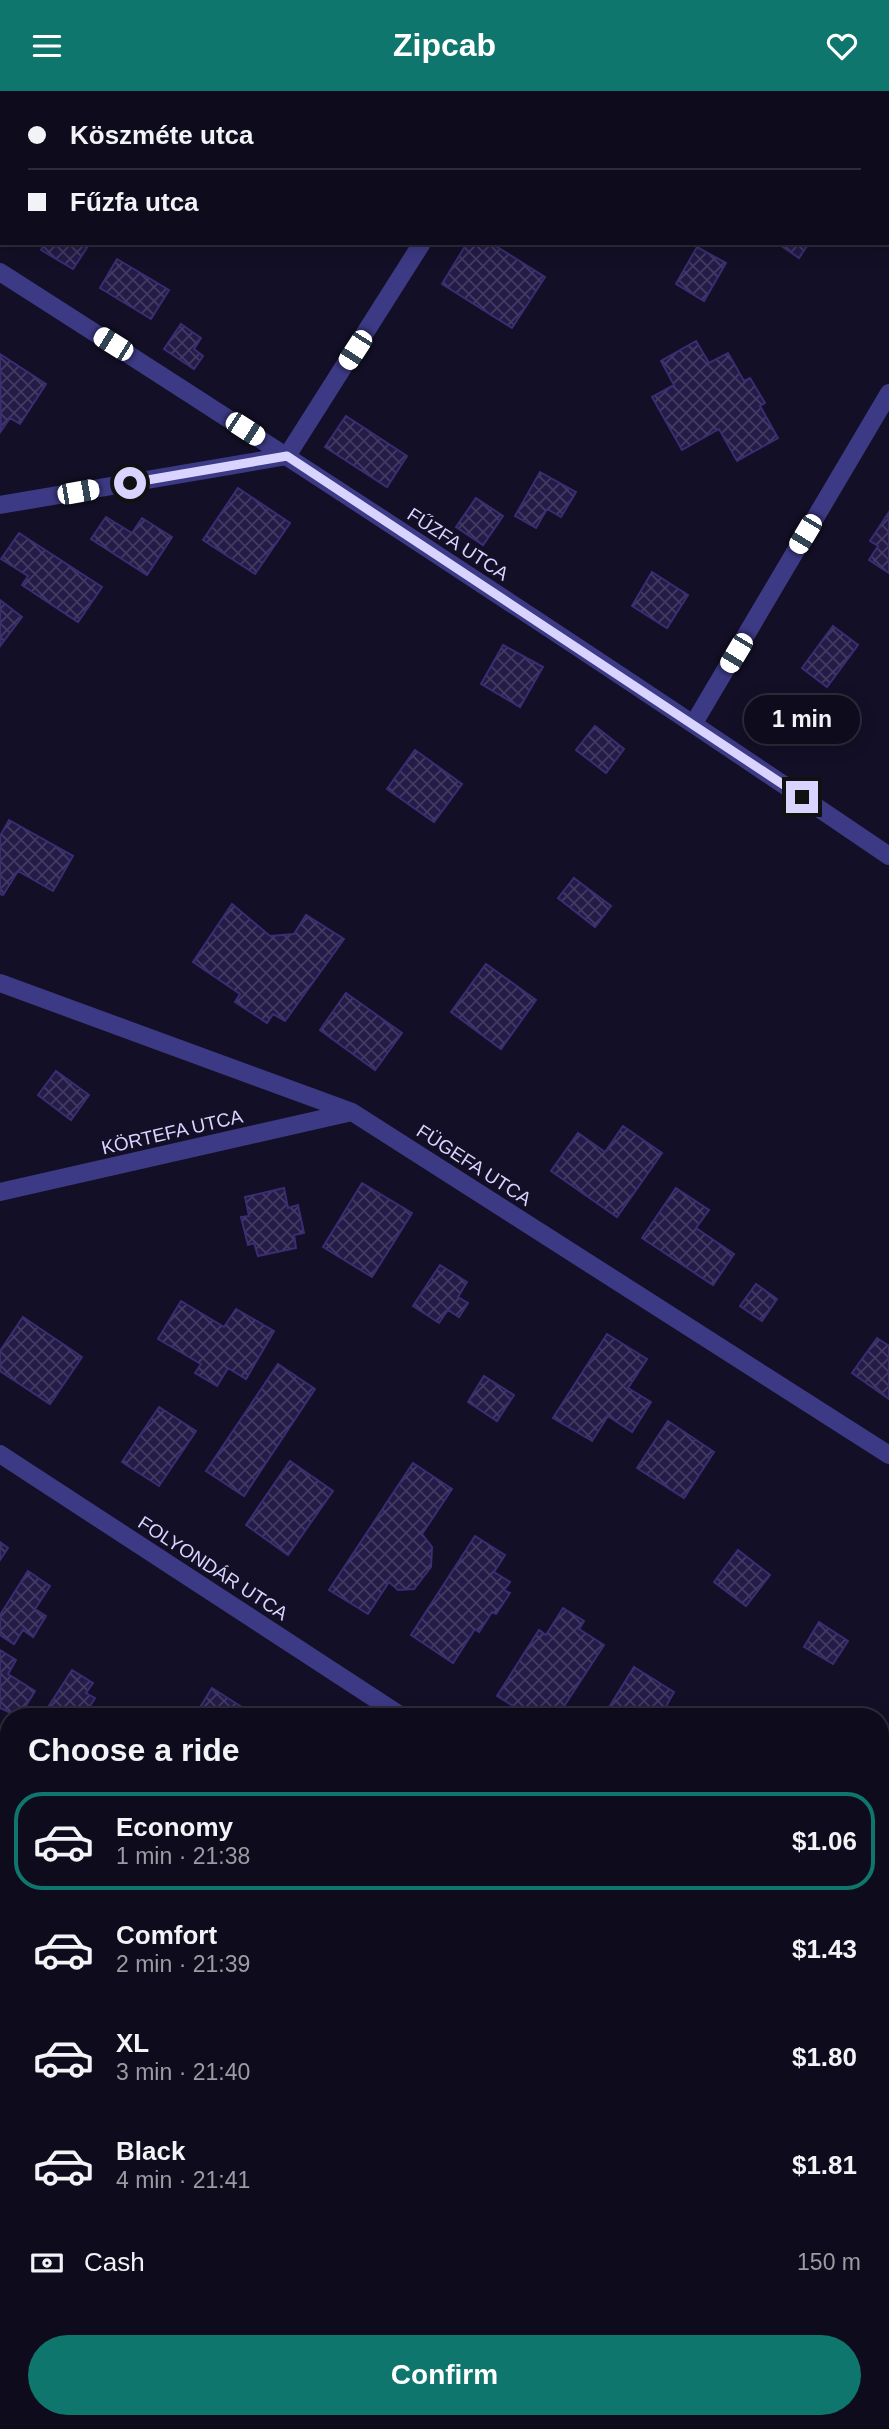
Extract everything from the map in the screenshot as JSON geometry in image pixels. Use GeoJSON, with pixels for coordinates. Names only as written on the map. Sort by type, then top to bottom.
{"type":"FeatureCollection","features":[{"type":"Feature","properties":{"kind":"street"},"geometry":{"type":"LineString","coordinates":[[0,505],[287,456],[421,245]]}},
{"type":"Feature","properties":{"kind":"street","name":"FŰZFA UTCA"},"geometry":{"type":"LineString","coordinates":[[0,272],[287,456],[694,723],[889,856]]}},
{"type":"Feature","properties":{"kind":"street"},"geometry":{"type":"LineString","coordinates":[[694,723],[889,393]]}},
{"type":"Feature","properties":{"kind":"street","name":"FÜGEFA UTCA"},"geometry":{"type":"LineString","coordinates":[[0,983],[352,1112],[889,1455]]}},
{"type":"Feature","properties":{"kind":"street","name":"KÖRTEFA UTCA"},"geometry":{"type":"LineString","coordinates":[[0,1192],[352,1112]]}},
{"type":"Feature","properties":{"kind":"street","name":"FOLYONDÁR UTCA"},"geometry":{"type":"LineString","coordinates":[[0,1454],[389,1708]]}},
{"type":"Feature","properties":{"kind":"building"},"geometry":{"type":"Polygon","coordinates":[[[44,245],[89,245],[73,269],[41,250],[44,245]]]}},
{"type":"Feature","properties":{"kind":"building"},"geometry":{"type":"Polygon","coordinates":[[[466,245],[494,245],[545,277],[512,328],[442,284],[466,245]]]}},
{"type":"Feature","properties":{"kind":"building"},"geometry":{"type":"Polygon","coordinates":[[[780,245],[808,245],[799,258],[780,245]]]}},
{"type":"Feature","properties":{"kind":"building"},"geometry":{"type":"Polygon","coordinates":[[[697,247],[726,263],[704,301],[676,284],[697,247]]]}},
{"type":"Feature","properties":{"kind":"building"},"geometry":{"type":"Polygon","coordinates":[[[117,259],[169,290],[151,319],[100,288],[117,259]]]}},
{"type":"Feature","properties":{"kind":"building"},"geometry":{"type":"Polygon","coordinates":[[[181,324],[201,338],[194,349],[203,356],[194,369],[164,349],[181,324]]]}},
{"type":"Feature","properties":{"kind":"building"},"geometry":{"type":"Polygon","coordinates":[[[696,341],[709,363],[728,353],[744,381],[750,378],[765,403],[760,406],[778,438],[737,461],[719,429],[682,450],[652,397],[674,385],[661,361],[696,341]]]}},
{"type":"Feature","properties":{"kind":"building"},"geometry":{"type":"Polygon","coordinates":[[[0,354],[46,384],[20,424],[10,418],[1,431],[0,354]]]}},
{"type":"Feature","properties":{"kind":"building"},"geometry":{"type":"Polygon","coordinates":[[[346,416],[407,456],[387,487],[325,447],[346,416]]]}},
{"type":"Feature","properties":{"kind":"building"},"geometry":{"type":"Polygon","coordinates":[[[540,472],[576,492],[561,517],[547,509],[536,528],[515,516],[540,472]]]}},
{"type":"Feature","properties":{"kind":"building"},"geometry":{"type":"Polygon","coordinates":[[[238,488],[290,523],[255,574],[203,540],[238,488]]]}},
{"type":"Feature","properties":{"kind":"building"},"geometry":{"type":"Polygon","coordinates":[[[476,498],[503,516],[483,545],[456,527],[476,498]]]}},
{"type":"Feature","properties":{"kind":"building"},"geometry":{"type":"Polygon","coordinates":[[[889,512],[889,573],[869,560],[878,546],[870,541],[889,512]]]}},
{"type":"Feature","properties":{"kind":"building"},"geometry":{"type":"Polygon","coordinates":[[[106,517],[132,533],[142,518],[172,537],[147,575],[91,539],[106,517]]]}},
{"type":"Feature","properties":{"kind":"building"},"geometry":{"type":"Polygon","coordinates":[[[19,533],[102,587],[78,622],[22,585],[28,576],[1,559],[19,533]]]}},
{"type":"Feature","properties":{"kind":"building"},"geometry":{"type":"Polygon","coordinates":[[[652,572],[688,595],[667,628],[632,606],[652,572]]]}},
{"type":"Feature","properties":{"kind":"building"},"geometry":{"type":"Polygon","coordinates":[[[0,600],[22,617],[0,646],[0,600]]]}},
{"type":"Feature","properties":{"kind":"building"},"geometry":{"type":"Polygon","coordinates":[[[833,626],[858,645],[827,687],[802,668],[833,626]]]}},
{"type":"Feature","properties":{"kind":"building"},"geometry":{"type":"Polygon","coordinates":[[[503,645],[543,667],[520,707],[481,684],[503,645]]]}},
{"type":"Feature","properties":{"kind":"building"},"geometry":{"type":"Polygon","coordinates":[[[595,726],[624,749],[606,773],[576,750],[595,726]]]}},
{"type":"Feature","properties":{"kind":"building"},"geometry":{"type":"Polygon","coordinates":[[[415,750],[462,784],[434,822],[387,789],[415,750]]]}},
{"type":"Feature","properties":{"kind":"building"},"geometry":{"type":"Polygon","coordinates":[[[9,820],[73,856],[53,891],[18,871],[3,895],[0,894],[0,836],[9,820]]]}},
{"type":"Feature","properties":{"kind":"building"},"geometry":{"type":"Polygon","coordinates":[[[574,878],[611,906],[595,927],[558,898],[574,878]]]}},
{"type":"Feature","properties":{"kind":"building"},"geometry":{"type":"Polygon","coordinates":[[[232,904],[270,936],[294,934],[306,915],[344,939],[285,1021],[273,1014],[267,1023],[235,1002],[240,994],[193,962],[232,904]]]}},
{"type":"Feature","properties":{"kind":"building"},"geometry":{"type":"Polygon","coordinates":[[[486,964],[536,1000],[501,1049],[451,1012],[486,964]]]}},
{"type":"Feature","properties":{"kind":"building"},"geometry":{"type":"Polygon","coordinates":[[[346,993],[402,1033],[375,1070],[320,1030],[346,993]]]}},
{"type":"Feature","properties":{"kind":"building"},"geometry":{"type":"Polygon","coordinates":[[[56,1071],[89,1095],[71,1120],[38,1095],[56,1071]]]}},
{"type":"Feature","properties":{"kind":"building"},"geometry":{"type":"Polygon","coordinates":[[[623,1126],[662,1153],[617,1217],[551,1171],[578,1133],[605,1152],[623,1126]]]}},
{"type":"Feature","properties":{"kind":"building"},"geometry":{"type":"Polygon","coordinates":[[[362,1183],[412,1213],[372,1277],[323,1247],[362,1183]]]}},
{"type":"Feature","properties":{"kind":"building"},"geometry":{"type":"Polygon","coordinates":[[[284,1188],[288,1208],[298,1205],[304,1233],[294,1235],[296,1248],[258,1256],[254,1243],[248,1245],[241,1217],[249,1216],[245,1197],[284,1188]]]}},
{"type":"Feature","properties":{"kind":"building"},"geometry":{"type":"Polygon","coordinates":[[[676,1188],[709,1210],[696,1228],[734,1254],[713,1285],[642,1238],[676,1188]]]}},
{"type":"Feature","properties":{"kind":"building"},"geometry":{"type":"Polygon","coordinates":[[[440,1265],[467,1282],[458,1297],[468,1303],[459,1317],[448,1310],[439,1323],[413,1306],[440,1265]]]}},
{"type":"Feature","properties":{"kind":"building"},"geometry":{"type":"Polygon","coordinates":[[[756,1284],[777,1299],[762,1321],[740,1306],[756,1284]]]}},
{"type":"Feature","properties":{"kind":"building"},"geometry":{"type":"Polygon","coordinates":[[[181,1301],[224,1327],[236,1309],[274,1331],[246,1379],[228,1368],[217,1386],[195,1373],[201,1364],[158,1339],[181,1301]]]}},
{"type":"Feature","properties":{"kind":"building"},"geometry":{"type":"Polygon","coordinates":[[[23,1317],[82,1357],[50,1404],[0,1371],[0,1351],[23,1317]]]}},
{"type":"Feature","properties":{"kind":"building"},"geometry":{"type":"Polygon","coordinates":[[[607,1334],[647,1359],[628,1388],[651,1402],[632,1432],[608,1416],[592,1441],[553,1418],[607,1334]]]}},
{"type":"Feature","properties":{"kind":"building"},"geometry":{"type":"Polygon","coordinates":[[[877,1338],[889,1346],[889,1399],[852,1373],[877,1338]]]}},
{"type":"Feature","properties":{"kind":"building"},"geometry":{"type":"Polygon","coordinates":[[[278,1364],[315,1389],[244,1496],[206,1471],[278,1364]]]}},
{"type":"Feature","properties":{"kind":"building"},"geometry":{"type":"Polygon","coordinates":[[[484,1376],[514,1395],[497,1421],[468,1402],[484,1376]]]}},
{"type":"Feature","properties":{"kind":"building"},"geometry":{"type":"Polygon","coordinates":[[[159,1407],[196,1431],[159,1486],[122,1462],[159,1407]]]}},
{"type":"Feature","properties":{"kind":"building"},"geometry":{"type":"Polygon","coordinates":[[[668,1421],[714,1452],[684,1498],[637,1468],[668,1421]]]}},
{"type":"Feature","properties":{"kind":"building"},"geometry":{"type":"Polygon","coordinates":[[[290,1461],[333,1491],[288,1555],[246,1525],[290,1461]]]}},
{"type":"Feature","properties":{"kind":"building"},"geometry":{"type":"Polygon","coordinates":[[[413,1463],[452,1489],[422,1534],[432,1547],[431,1567],[414,1589],[398,1590],[389,1582],[368,1614],[329,1590],[413,1463]]]}},
{"type":"Feature","properties":{"kind":"building"},"geometry":{"type":"Polygon","coordinates":[[[475,1536],[505,1555],[494,1572],[510,1582],[504,1590],[510,1593],[496,1614],[492,1612],[479,1632],[475,1629],[453,1663],[411,1635],[475,1536]]]}},
{"type":"Feature","properties":{"kind":"building"},"geometry":{"type":"Polygon","coordinates":[[[0,1542],[8,1548],[0,1560],[0,1542]]]}},
{"type":"Feature","properties":{"kind":"building"},"geometry":{"type":"Polygon","coordinates":[[[738,1550],[770,1575],[746,1606],[714,1582],[738,1550]]]}},
{"type":"Feature","properties":{"kind":"building"},"geometry":{"type":"Polygon","coordinates":[[[28,1571],[50,1586],[35,1609],[46,1616],[33,1637],[23,1630],[14,1644],[0,1635],[0,1615],[28,1571]]]}},
{"type":"Feature","properties":{"kind":"building"},"geometry":{"type":"Polygon","coordinates":[[[563,1608],[584,1621],[579,1629],[604,1645],[563,1708],[516,1708],[497,1696],[539,1630],[546,1635],[563,1608]]]}},
{"type":"Feature","properties":{"kind":"building"},"geometry":{"type":"Polygon","coordinates":[[[819,1622],[848,1641],[833,1664],[804,1647],[819,1622]]]}},
{"type":"Feature","properties":{"kind":"building"},"geometry":{"type":"Polygon","coordinates":[[[0,1650],[16,1660],[8,1674],[35,1691],[25,1708],[0,1708],[0,1650]]]}},
{"type":"Feature","properties":{"kind":"building"},"geometry":{"type":"Polygon","coordinates":[[[634,1667],[674,1692],[665,1708],[609,1708],[634,1667]]]}},
{"type":"Feature","properties":{"kind":"building"},"geometry":{"type":"Polygon","coordinates":[[[72,1670],[93,1683],[86,1693],[95,1698],[89,1708],[48,1708],[72,1670]]]}},
{"type":"Feature","properties":{"kind":"building"},"geometry":{"type":"Polygon","coordinates":[[[212,1688],[243,1708],[200,1708],[212,1688]]]}},
{"type":"Feature","properties":{"kind":"route"},"geometry":{"type":"LineString","coordinates":[[130,483],[287,456],[802,797]]}}]}
